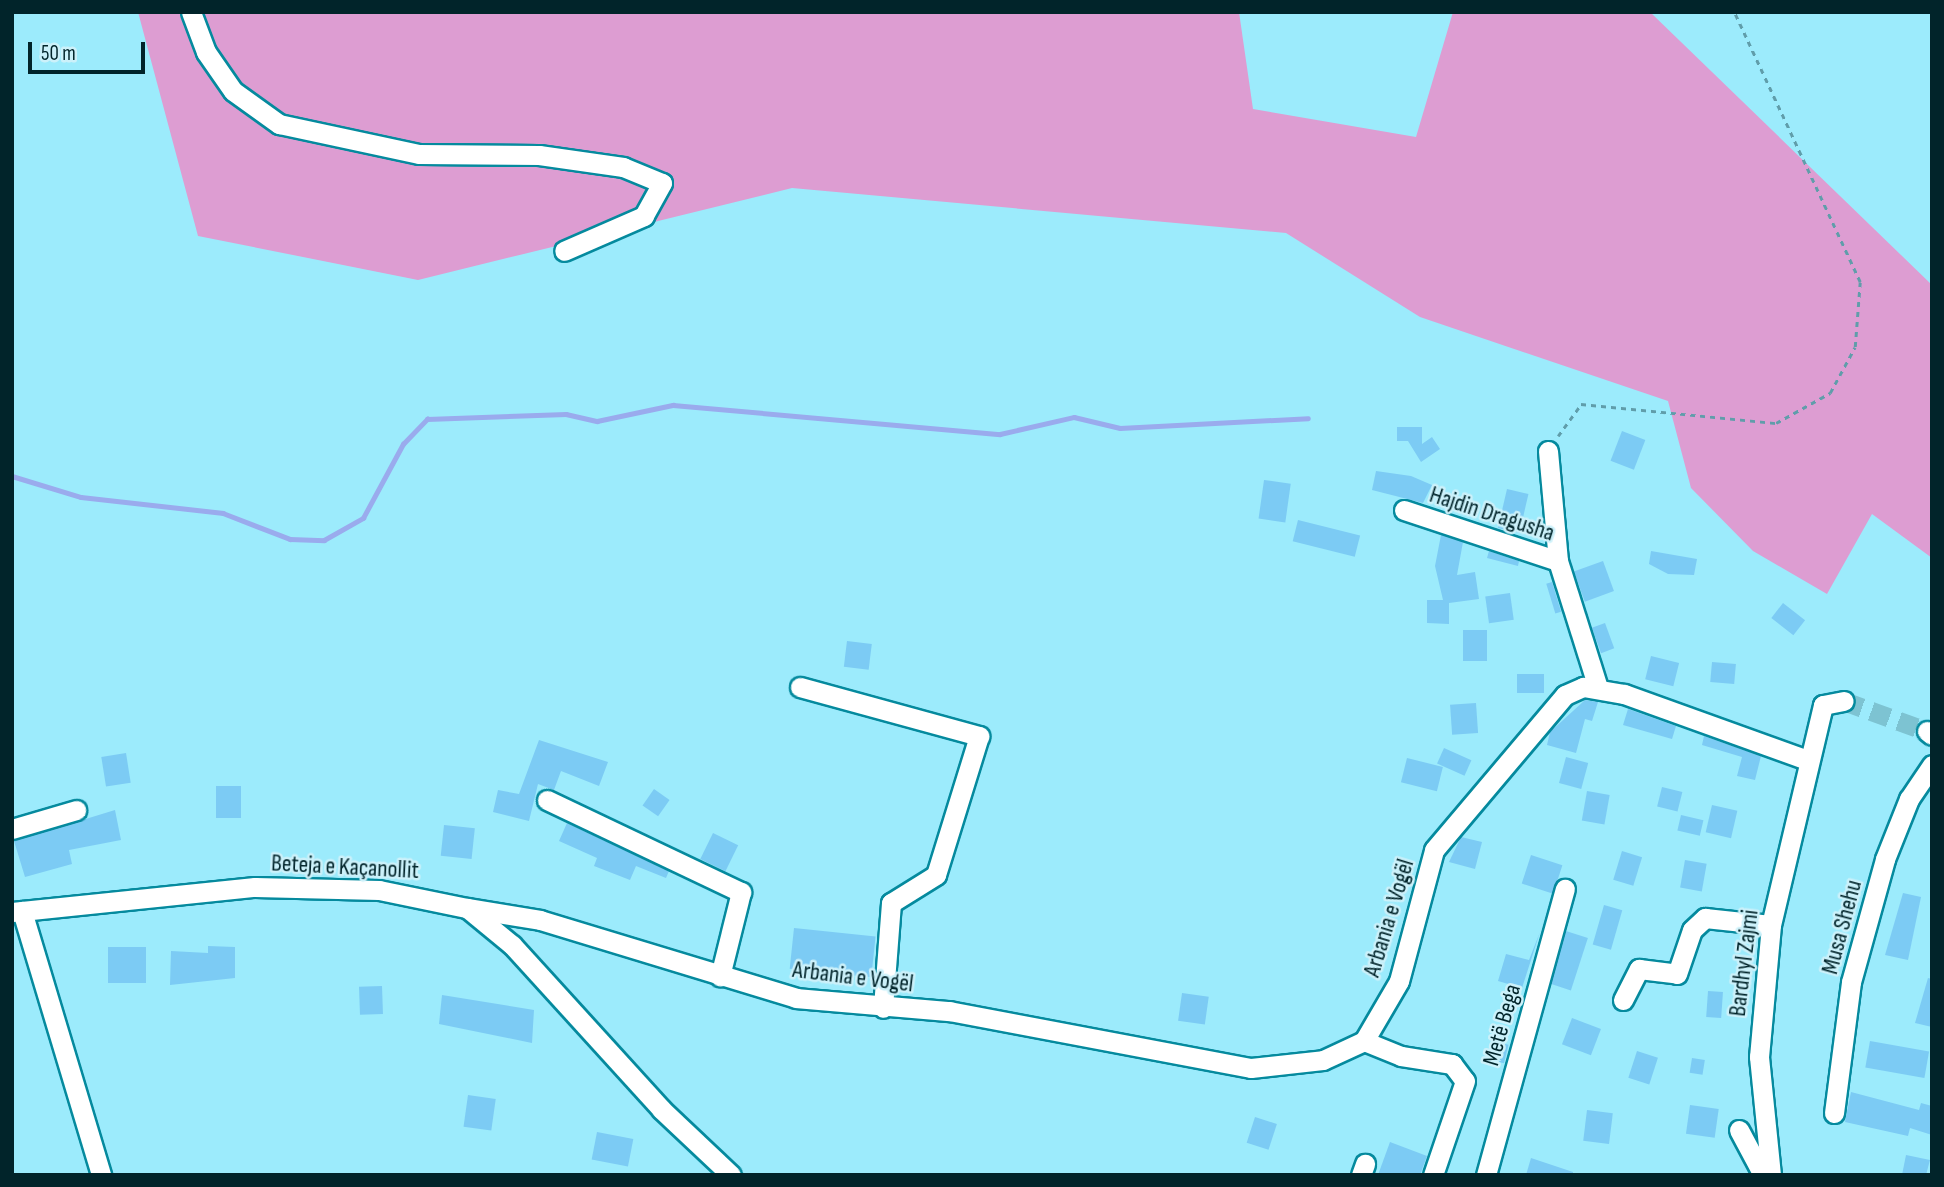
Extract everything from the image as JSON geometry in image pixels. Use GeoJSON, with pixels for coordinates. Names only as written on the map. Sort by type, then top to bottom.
{"type":"FeatureCollection","features":[{"type":"Feature","properties":{"kind":"street"},"geometry":{"type":"LineString","coordinates":[[191,12],[206,52],[233,91],[279,124],[419,154],[539,155],[623,167],[662,183],[644,216],[564,251]]}},
{"type":"Feature","properties":{"kind":"street"},"geometry":{"type":"LineString","coordinates":[[1548,451],[1558,561]]}},
{"type":"Feature","properties":{"kind":"street","name":"Hajdin Dragusha"},"geometry":{"type":"LineString","coordinates":[[1404,510],[1558,561],[1598,688]]}},
{"type":"Feature","properties":{"kind":"street"},"geometry":{"type":"LineString","coordinates":[[800,687],[979,736],[936,875],[891,903],[883,1008]]}},
{"type":"Feature","properties":{"kind":"street"},"geometry":{"type":"LineString","coordinates":[[1598,688],[1807,760],[1823,705],[1844,701]]}},
{"type":"Feature","properties":{"kind":"street","name":"Arbania e Vogël"},"geometry":{"type":"LineString","coordinates":[[467,908],[540,920],[796,998],[949,1012],[1251,1068],[1323,1059],[1364,1041],[1399,981],[1434,850],[1564,695],[1598,688]]}},
{"type":"Feature","properties":{"kind":"street","name":"Bardhyl Zajmi"},"geometry":{"type":"LineString","coordinates":[[1771,1175],[1759,1056],[1771,925],[1807,760]]}},
{"type":"Feature","properties":{"kind":"street","name":"Musa Shehu"},"geometry":{"type":"LineString","coordinates":[[1834,1113],[1854,969],[1885,859],[1909,799],[1932,765]]}},
{"type":"Feature","properties":{"kind":"street"},"geometry":{"type":"LineString","coordinates":[[547,800],[741,892],[720,976]]}},
{"type":"Feature","properties":{"kind":"street"},"geometry":{"type":"LineString","coordinates":[[12,829],[76,810]]}},
{"type":"Feature","properties":{"kind":"street","name":"Beteja e Kaçanollit"},"geometry":{"type":"LineString","coordinates":[[17,911],[255,887],[379,890],[467,908],[512,945],[661,1109],[731,1175]]}},
{"type":"Feature","properties":{"kind":"street","name":"Metë Bega"},"geometry":{"type":"LineString","coordinates":[[1486,1175],[1565,889]]}},
{"type":"Feature","properties":{"kind":"street"},"geometry":{"type":"LineString","coordinates":[[17,911],[101,1175]]}},
{"type":"Feature","properties":{"kind":"street"},"geometry":{"type":"LineString","coordinates":[[1623,1000],[1639,969],[1677,974],[1692,930],[1705,918],[1771,925]]}},
{"type":"Feature","properties":{"kind":"street"},"geometry":{"type":"LineString","coordinates":[[1364,1041],[1401,1056],[1452,1064],[1465,1081],[1433,1175]]}},
{"type":"Feature","properties":{"kind":"street"},"geometry":{"type":"LineString","coordinates":[[1740,1130],[1763,1175]]}},
{"type":"Feature","properties":{"kind":"path"},"geometry":{"type":"LineString","coordinates":[[1548,451],[1581,404],[1776,423],[1830,393],[1855,347],[1860,282],[1734,12]]}},
{"type":"Feature","properties":{"kind":"shaded area"},"geometry":{"type":"Polygon","coordinates":[[[138,12],[1239,12],[1253,109],[1416,137],[1453,12],[1650,12],[1932,285],[1932,558],[1872,514],[1827,594],[1753,551],[1691,488],[1668,401],[1420,317],[1286,233],[792,188],[418,280],[198,236],[138,12]]]}},
{"type":"Feature","properties":{"kind":"building"},"geometry":{"type":"Polygon","coordinates":[[[1397,427],[1422,427],[1422,444],[1432,437],[1440,449],[1421,462],[1408,441],[1397,441],[1397,427]]]}},
{"type":"Feature","properties":{"kind":"building"},"geometry":{"type":"Polygon","coordinates":[[[1622,431],[1645,440],[1634,470],[1611,461],[1622,431]]]}},
{"type":"Feature","properties":{"kind":"building"},"geometry":{"type":"Polygon","coordinates":[[[1376,471],[1411,476],[1432,485],[1423,503],[1372,490],[1376,471]]]}},
{"type":"Feature","properties":{"kind":"building"},"geometry":{"type":"Polygon","coordinates":[[[1264,480],[1291,484],[1285,522],[1259,519],[1264,480]]]}},
{"type":"Feature","properties":{"kind":"building"},"geometry":{"type":"Polygon","coordinates":[[[1507,489],[1528,494],[1519,533],[1498,528],[1507,489]]]}},
{"type":"Feature","properties":{"kind":"building"},"geometry":{"type":"Polygon","coordinates":[[[1298,520],[1360,535],[1355,557],[1293,541],[1298,520]]]}},
{"type":"Feature","properties":{"kind":"building"},"geometry":{"type":"Polygon","coordinates":[[[1441,535],[1463,542],[1457,575],[1475,572],[1479,599],[1449,603],[1449,624],[1427,623],[1427,600],[1443,600],[1435,566],[1441,535]]]}},
{"type":"Feature","properties":{"kind":"building"},"geometry":{"type":"Polygon","coordinates":[[[1489,551],[1519,561],[1518,566],[1487,558],[1489,551]]]}},
{"type":"Feature","properties":{"kind":"building"},"geometry":{"type":"Polygon","coordinates":[[[1651,551],[1697,559],[1694,575],[1668,574],[1649,564],[1651,551]]]}},
{"type":"Feature","properties":{"kind":"building"},"geometry":{"type":"Polygon","coordinates":[[[1603,561],[1614,591],[1585,602],[1574,572],[1603,561]]]}},
{"type":"Feature","properties":{"kind":"building"},"geometry":{"type":"Polygon","coordinates":[[[1552,582],[1561,612],[1555,613],[1546,584],[1552,582]]]}},
{"type":"Feature","properties":{"kind":"building"},"geometry":{"type":"Polygon","coordinates":[[[1510,593],[1514,620],[1489,623],[1485,596],[1510,593]]]}},
{"type":"Feature","properties":{"kind":"building"},"geometry":{"type":"Polygon","coordinates":[[[1783,603],[1805,620],[1793,635],[1771,618],[1783,603]]]}},
{"type":"Feature","properties":{"kind":"building"},"geometry":{"type":"Polygon","coordinates":[[[1605,623],[1614,648],[1601,653],[1592,628],[1605,623]]]}},
{"type":"Feature","properties":{"kind":"building"},"geometry":{"type":"Polygon","coordinates":[[[1463,630],[1487,630],[1487,661],[1463,661],[1463,630]]]}},
{"type":"Feature","properties":{"kind":"building"},"geometry":{"type":"Polygon","coordinates":[[[847,641],[872,644],[869,670],[844,667],[847,641]]]}},
{"type":"Feature","properties":{"kind":"building"},"geometry":{"type":"Polygon","coordinates":[[[1651,656],[1679,663],[1673,686],[1645,679],[1651,656]]]}},
{"type":"Feature","properties":{"kind":"building"},"geometry":{"type":"Polygon","coordinates":[[[1712,662],[1736,664],[1734,684],[1710,682],[1712,662]]]}},
{"type":"Feature","properties":{"kind":"building"},"geometry":{"type":"Polygon","coordinates":[[[1517,674],[1544,674],[1544,693],[1517,693],[1517,674]]]}},
{"type":"Feature","properties":{"kind":"building"},"geometry":{"type":"Polygon","coordinates":[[[1585,700],[1598,702],[1592,721],[1585,719],[1576,753],[1547,745],[1550,732],[1585,700]]]}},
{"type":"Feature","properties":{"kind":"building"},"geometry":{"type":"Polygon","coordinates":[[[1476,703],[1478,733],[1452,735],[1450,705],[1476,703]]]}},
{"type":"Feature","properties":{"kind":"building"},"geometry":{"type":"Polygon","coordinates":[[[1628,709],[1676,726],[1672,739],[1623,725],[1628,709]]]}},
{"type":"Feature","properties":{"kind":"building"},"geometry":{"type":"Polygon","coordinates":[[[1704,736],[1761,756],[1755,780],[1737,776],[1742,757],[1702,745],[1704,736]]]}},
{"type":"Feature","properties":{"kind":"building"},"geometry":{"type":"Polygon","coordinates":[[[539,740],[608,762],[599,786],[561,771],[554,790],[538,784],[529,821],[493,812],[498,790],[519,794],[539,740]]]}},
{"type":"Feature","properties":{"kind":"building"},"geometry":{"type":"Polygon","coordinates":[[[1444,748],[1471,760],[1464,776],[1437,764],[1444,748]]]}},
{"type":"Feature","properties":{"kind":"building"},"geometry":{"type":"Polygon","coordinates":[[[126,753],[131,783],[106,787],[101,757],[126,753]]]}},
{"type":"Feature","properties":{"kind":"building"},"geometry":{"type":"Polygon","coordinates":[[[1566,757],[1588,763],[1581,789],[1559,783],[1566,757]]]}},
{"type":"Feature","properties":{"kind":"building"},"geometry":{"type":"Polygon","coordinates":[[[1407,758],[1443,767],[1437,791],[1401,782],[1407,758]]]}},
{"type":"Feature","properties":{"kind":"building"},"geometry":{"type":"Polygon","coordinates":[[[216,786],[241,786],[241,818],[216,818],[216,786]]]}},
{"type":"Feature","properties":{"kind":"building"},"geometry":{"type":"Polygon","coordinates":[[[1662,787],[1682,792],[1678,811],[1657,806],[1662,787]]]}},
{"type":"Feature","properties":{"kind":"building"},"geometry":{"type":"Polygon","coordinates":[[[654,789],[670,800],[658,816],[643,805],[654,789]]]}},
{"type":"Feature","properties":{"kind":"building"},"geometry":{"type":"Polygon","coordinates":[[[1587,791],[1610,795],[1604,825],[1582,821],[1587,791]]]}},
{"type":"Feature","properties":{"kind":"building"},"geometry":{"type":"Polygon","coordinates":[[[1712,805],[1737,811],[1731,838],[1706,832],[1712,805]]]}},
{"type":"Feature","properties":{"kind":"building"},"geometry":{"type":"Polygon","coordinates":[[[115,810],[121,840],[69,850],[72,864],[25,877],[14,841],[115,810]]]}},
{"type":"Feature","properties":{"kind":"building"},"geometry":{"type":"Polygon","coordinates":[[[1681,815],[1703,820],[1700,836],[1677,831],[1681,815]]]}},
{"type":"Feature","properties":{"kind":"building"},"geometry":{"type":"Polygon","coordinates":[[[567,823],[669,871],[666,878],[636,866],[630,880],[594,866],[597,858],[559,841],[567,823]]]}},
{"type":"Feature","properties":{"kind":"building"},"geometry":{"type":"Polygon","coordinates":[[[444,825],[475,828],[472,859],[441,856],[444,825]]]}},
{"type":"Feature","properties":{"kind":"building"},"geometry":{"type":"Polygon","coordinates":[[[713,833],[738,845],[725,871],[700,859],[713,833]]]}},
{"type":"Feature","properties":{"kind":"building"},"geometry":{"type":"Polygon","coordinates":[[[1461,837],[1482,842],[1475,869],[1449,862],[1461,837]]]}},
{"type":"Feature","properties":{"kind":"building"},"geometry":{"type":"Polygon","coordinates":[[[1622,851],[1642,857],[1633,886],[1613,880],[1622,851]]]}},
{"type":"Feature","properties":{"kind":"building"},"geometry":{"type":"Polygon","coordinates":[[[1531,855],[1562,865],[1553,894],[1522,884],[1531,855]]]}},
{"type":"Feature","properties":{"kind":"building"},"geometry":{"type":"Polygon","coordinates":[[[1685,860],[1707,864],[1702,891],[1680,888],[1685,860]]]}},
{"type":"Feature","properties":{"kind":"building"},"geometry":{"type":"Polygon","coordinates":[[[1903,893],[1921,897],[1908,960],[1885,955],[1903,893]]]}},
{"type":"Feature","properties":{"kind":"building"},"geometry":{"type":"Polygon","coordinates":[[[1604,905],[1622,910],[1611,950],[1593,944],[1604,905]]]}},
{"type":"Feature","properties":{"kind":"building"},"geometry":{"type":"Polygon","coordinates":[[[794,928],[876,937],[871,977],[790,969],[794,928]]]}},
{"type":"Feature","properties":{"kind":"building"},"geometry":{"type":"Polygon","coordinates":[[[1566,931],[1588,938],[1571,990],[1549,983],[1566,931]]]}},
{"type":"Feature","properties":{"kind":"building"},"geometry":{"type":"Polygon","coordinates":[[[1540,932],[1522,988],[1498,981],[1506,954],[1529,960],[1540,932]]]}},
{"type":"Feature","properties":{"kind":"building"},"geometry":{"type":"Polygon","coordinates":[[[208,946],[235,947],[235,978],[170,985],[171,951],[208,953],[208,946]]]}},
{"type":"Feature","properties":{"kind":"building"},"geometry":{"type":"Polygon","coordinates":[[[108,947],[146,947],[146,983],[108,983],[108,947]]]}},
{"type":"Feature","properties":{"kind":"building"},"geometry":{"type":"Polygon","coordinates":[[[1928,978],[1932,979],[1932,1027],[1915,1023],[1928,978]]]}},
{"type":"Feature","properties":{"kind":"building"},"geometry":{"type":"Polygon","coordinates":[[[382,986],[383,1014],[360,1015],[359,987],[382,986]]]}},
{"type":"Feature","properties":{"kind":"building"},"geometry":{"type":"Polygon","coordinates":[[[1708,991],[1723,992],[1721,1018],[1706,1017],[1708,991]]]}},
{"type":"Feature","properties":{"kind":"building"},"geometry":{"type":"Polygon","coordinates":[[[1182,993],[1209,997],[1205,1024],[1178,1021],[1182,993]]]}},
{"type":"Feature","properties":{"kind":"building"},"geometry":{"type":"Polygon","coordinates":[[[442,995],[534,1010],[532,1043],[439,1024],[442,995]]]}},
{"type":"Feature","properties":{"kind":"building"},"geometry":{"type":"Polygon","coordinates":[[[1572,1018],[1601,1029],[1591,1055],[1562,1044],[1572,1018]]]}},
{"type":"Feature","properties":{"kind":"building"},"geometry":{"type":"Polygon","coordinates":[[[1493,1041],[1509,1045],[1504,1063],[1488,1059],[1493,1041]]]}},
{"type":"Feature","properties":{"kind":"building"},"geometry":{"type":"Polygon","coordinates":[[[1870,1041],[1929,1051],[1924,1078],[1865,1068],[1870,1041]]]}},
{"type":"Feature","properties":{"kind":"building"},"geometry":{"type":"Polygon","coordinates":[[[1637,1051],[1658,1058],[1649,1084],[1628,1078],[1637,1051]]]}},
{"type":"Feature","properties":{"kind":"building"},"geometry":{"type":"Polygon","coordinates":[[[1692,1058],[1705,1060],[1702,1075],[1690,1073],[1692,1058]]]}},
{"type":"Feature","properties":{"kind":"building"},"geometry":{"type":"Polygon","coordinates":[[[1851,1092],[1919,1110],[1921,1103],[1932,1106],[1932,1135],[1910,1128],[1908,1136],[1845,1122],[1851,1092]]]}},
{"type":"Feature","properties":{"kind":"building"},"geometry":{"type":"Polygon","coordinates":[[[468,1095],[496,1099],[491,1131],[464,1127],[468,1095]]]}},
{"type":"Feature","properties":{"kind":"building"},"geometry":{"type":"Polygon","coordinates":[[[1690,1105],[1719,1109],[1715,1138],[1686,1134],[1690,1105]]]}},
{"type":"Feature","properties":{"kind":"building"},"geometry":{"type":"Polygon","coordinates":[[[1587,1110],[1613,1113],[1609,1144],[1583,1141],[1587,1110]]]}},
{"type":"Feature","properties":{"kind":"building"},"geometry":{"type":"Polygon","coordinates":[[[1255,1117],[1277,1124],[1269,1150],[1247,1143],[1255,1117]]]}},
{"type":"Feature","properties":{"kind":"building"},"geometry":{"type":"Polygon","coordinates":[[[597,1132],[633,1139],[628,1167],[592,1159],[597,1132]]]}},
{"type":"Feature","properties":{"kind":"building"},"geometry":{"type":"Polygon","coordinates":[[[1390,1142],[1427,1156],[1420,1175],[1378,1175],[1390,1142]]]}},
{"type":"Feature","properties":{"kind":"building"},"geometry":{"type":"Polygon","coordinates":[[[1906,1155],[1930,1160],[1926,1175],[1902,1175],[1906,1155]]]}},
{"type":"Feature","properties":{"kind":"building"},"geometry":{"type":"Polygon","coordinates":[[[1531,1158],[1573,1172],[1573,1175],[1526,1175],[1531,1158]]]}},
{"type":"Feature","properties":{"kind":"waterway"},"geometry":{"type":"LineString","coordinates":[[12,476],[81,497],[223,513],[290,539],[324,540],[363,518],[403,444],[427,419],[566,414],[597,421],[673,405],[1000,434],[1074,417],[1120,428],[1308,418]]}},
{"type":"Feature","properties":{"kind":"tunnel"},"geometry":{"type":"LineString","coordinates":[[1844,701],[1927,731]]}}]}
